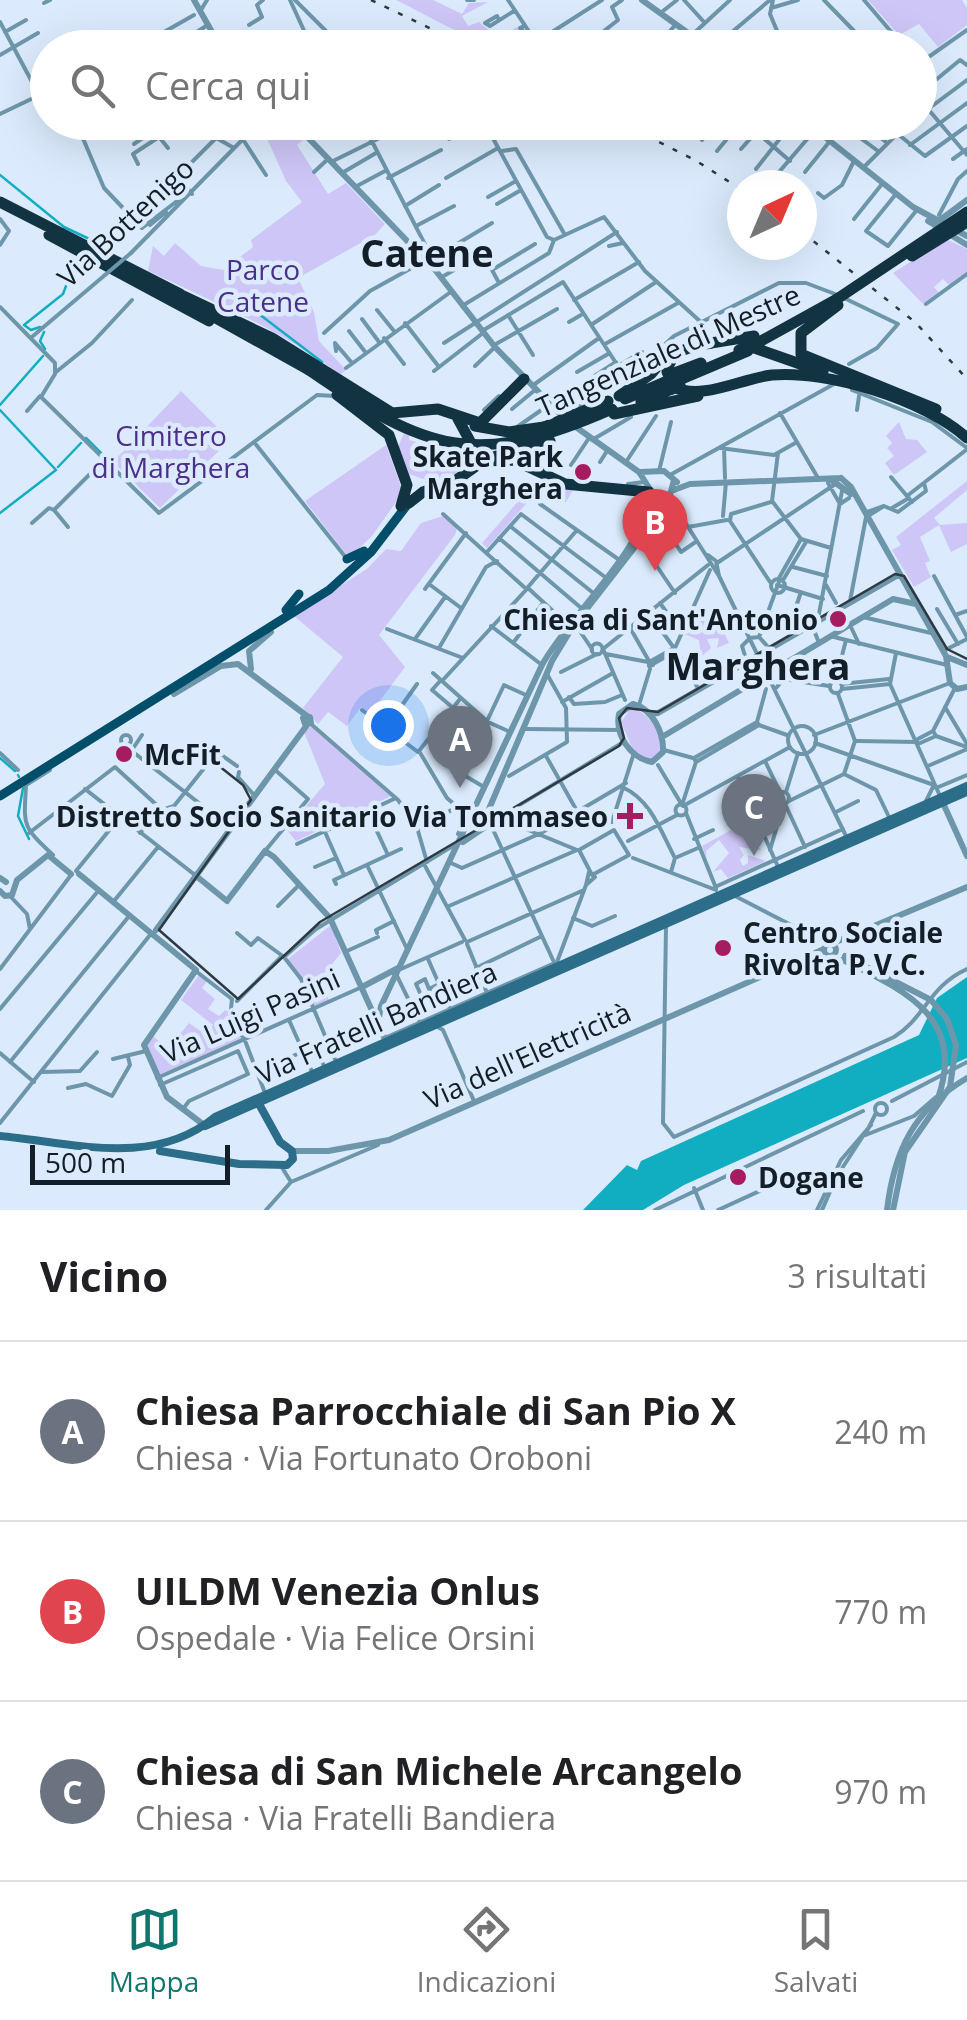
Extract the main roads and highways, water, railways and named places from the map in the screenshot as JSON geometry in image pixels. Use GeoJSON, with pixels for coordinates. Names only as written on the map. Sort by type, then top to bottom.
{"type":"FeatureCollection","features":[{"type":"Feature","properties":{"kind":"highway","name":"Tangenziale di Mestre"},"geometry":{"type":"LineString","coordinates":[[3,211],[171,292],[310,368],[383,415],[444,439],[516,440],[742,352],[837,302],[965,221]]}},
{"type":"Feature","properties":{"kind":"highway"},"geometry":{"type":"LineString","coordinates":[[3,211],[267,352]]}},
{"type":"Feature","properties":{"kind":"highway"},"geometry":{"type":"LineString","coordinates":[[171,292],[384,429],[407,488],[405,504]]}},
{"type":"Feature","properties":{"kind":"highway"},"geometry":{"type":"LineString","coordinates":[[171,292],[272,338],[388,411],[417,413],[438,409],[473,422],[484,421],[528,383]]}},
{"type":"Feature","properties":{"kind":"highway"},"geometry":{"type":"LineString","coordinates":[[837,302],[802,331],[799,350],[811,361],[922,402],[964,433]]}},
{"type":"Feature","properties":{"kind":"highway"},"geometry":{"type":"LineString","coordinates":[[405,504],[462,476],[482,461],[550,441],[613,405],[680,344],[714,337],[928,409],[964,433]]}},
{"type":"Feature","properties":{"kind":"highway"},"geometry":{"type":"LineString","coordinates":[[761,340],[711,343],[673,356],[667,369],[672,386],[693,392],[790,375]]}},
{"type":"Feature","properties":{"kind":"highway"},"geometry":{"type":"LineString","coordinates":[[454,415],[501,432],[544,427],[613,405],[790,375],[829,378],[943,420],[964,433]]}},
{"type":"Feature","properties":{"kind":"highway"},"geometry":{"type":"LineString","coordinates":[[394,453],[399,432],[417,413]]}},
{"type":"Feature","properties":{"kind":"highway"},"geometry":{"type":"LineString","coordinates":[[454,415],[471,443],[462,476]]}},
{"type":"Feature","properties":{"kind":"highway"},"geometry":{"type":"LineString","coordinates":[[482,461],[514,460],[565,484],[659,479]]}},
{"type":"Feature","properties":{"kind":"highway"},"geometry":{"type":"LineString","coordinates":[[401,470],[420,484],[437,487]]}},
{"type":"Feature","properties":{"kind":"main road"},"geometry":{"type":"LineString","coordinates":[[0,794],[339,577],[405,504]]}},
{"type":"Feature","properties":{"kind":"main road"},"geometry":{"type":"LineString","coordinates":[[0,794],[143,707],[355,568],[405,504]]}},
{"type":"Feature","properties":{"kind":"main road"},"geometry":{"type":"LineString","coordinates":[[347,559],[352,560],[370,546]]}},
{"type":"Feature","properties":{"kind":"main road"},"geometry":{"type":"LineString","coordinates":[[272,632],[299,594]]}},
{"type":"Feature","properties":{"kind":"main road"},"geometry":{"type":"LineString","coordinates":[[143,707],[174,694]]}},
{"type":"Feature","properties":{"kind":"main road","name":"Via Fratelli Bandiera"},"geometry":{"type":"LineString","coordinates":[[264,1102],[312,1074],[436,1026],[555,964],[666,926],[718,894],[736,896],[967,789]]}},
{"type":"Feature","properties":{"kind":"main road","name":"Via Fratelli Bandiera"},"geometry":{"type":"LineString","coordinates":[[147,1150],[196,1134],[201,1123],[264,1102],[555,964],[942,800]]}},
{"type":"Feature","properties":{"kind":"main road"},"geometry":{"type":"LineString","coordinates":[[1,1135],[239,1164],[281,1162],[264,1102]]}},
{"type":"Feature","properties":{"kind":"water"},"geometry":{"type":"Polygon","coordinates":[[[967,977],[967,1058],[684,1185],[643,1210],[583,1210],[627,1165],[637,1170],[641,1161],[919,1035],[937,998],[967,977]]]}},
{"type":"Feature","properties":{"kind":"waterway"},"geometry":{"type":"LineString","coordinates":[[0,175],[64,227],[100,244]]}},
{"type":"Feature","properties":{"kind":"waterway"},"geometry":{"type":"LineString","coordinates":[[99,245],[108,237]]}},
{"type":"Feature","properties":{"kind":"waterway"},"geometry":{"type":"LineString","coordinates":[[40,327],[31,330],[24,325],[63,294],[69,278],[86,261]]}},
{"type":"Feature","properties":{"kind":"waterway"},"geometry":{"type":"LineString","coordinates":[[271,296],[260,303],[259,314],[322,362]]}},
{"type":"Feature","properties":{"kind":"waterway"},"geometry":{"type":"LineString","coordinates":[[44,332],[40,341],[45,349]]}},
{"type":"Feature","properties":{"kind":"waterway"},"geometry":{"type":"LineString","coordinates":[[0,405],[43,356]]}},
{"type":"Feature","properties":{"kind":"waterway"},"geometry":{"type":"LineString","coordinates":[[0,410],[56,470],[0,513]]}},
{"type":"Feature","properties":{"kind":"waterway"},"geometry":{"type":"LineString","coordinates":[[86,438],[102,454]]}},
{"type":"Feature","properties":{"kind":"waterway"},"geometry":{"type":"LineString","coordinates":[[58,467],[81,443]]}},
{"type":"Feature","properties":{"kind":"waterway"},"geometry":{"type":"LineString","coordinates":[[0,758],[15,771]]}},
{"type":"Feature","properties":{"kind":"waterway"},"geometry":{"type":"LineString","coordinates":[[23,788],[18,816],[29,839]]}},
{"type":"Feature","properties":{"kind":"tram line"},"geometry":{"type":"LineString","coordinates":[[214,762],[243,785],[251,800],[159,930],[238,999],[320,922],[619,746],[624,738],[619,718],[627,708],[658,712],[895,574],[904,576],[947,649],[967,659]]}},
{"type":"Feature","properties":{"kind":"railway"},"geometry":{"type":"LineString","coordinates":[[371,0],[434,30]]}},
{"type":"Feature","properties":{"kind":"railway"},"geometry":{"type":"LineString","coordinates":[[655,140],[727,180]]}},
{"type":"Feature","properties":{"kind":"railway"},"geometry":{"type":"LineString","coordinates":[[817,244],[916,323],[967,379]]}},
{"type":"Feature","properties":{"kind":"place","name":"Skate Park Marghera"},"geometry":{"type":"Point","coordinates":[583,472]}},
{"type":"Feature","properties":{"kind":"place","name":"UILDM Venezia Onlus"},"geometry":{"type":"Point","coordinates":[655,571]}},
{"type":"Feature","properties":{"kind":"place","name":"Chiesa di Sant'Antonio"},"geometry":{"type":"Point","coordinates":[838,619]}},
{"type":"Feature","properties":{"kind":"place","name":"McFit"},"geometry":{"type":"Point","coordinates":[124,754]}},
{"type":"Feature","properties":{"kind":"place","name":"Chiesa Parrocchiale di San Pio X"},"geometry":{"type":"Point","coordinates":[460,788]}},
{"type":"Feature","properties":{"kind":"place","name":"Distretto Socio Sanitario Via Tommaseo"},"geometry":{"type":"Point","coordinates":[630,816]}},
{"type":"Feature","properties":{"kind":"place","name":"Chiesa di San Michele Arcangelo"},"geometry":{"type":"Point","coordinates":[754,856]}},
{"type":"Feature","properties":{"kind":"place","name":"Centro Sociale Rivolta P.V.C."},"geometry":{"type":"Point","coordinates":[723,948]}},
{"type":"Feature","properties":{"kind":"place","name":"Dogane"},"geometry":{"type":"Point","coordinates":[738,1177]}},
{"type":"Feature","properties":{"kind":"district","name":"Catene"},"geometry":{"type":"Point","coordinates":[427,252]}},
{"type":"Feature","properties":{"kind":"district","name":"Marghera"},"geometry":{"type":"Point","coordinates":[758,665]}},
{"type":"Feature","properties":{"kind":"park label","name":"Parco Catene"},"geometry":{"type":"Point","coordinates":[263,285]}},
{"type":"Feature","properties":{"kind":"park label","name":"Cimitero di Marghera"},"geometry":{"type":"Point","coordinates":[171,451]}}]}
